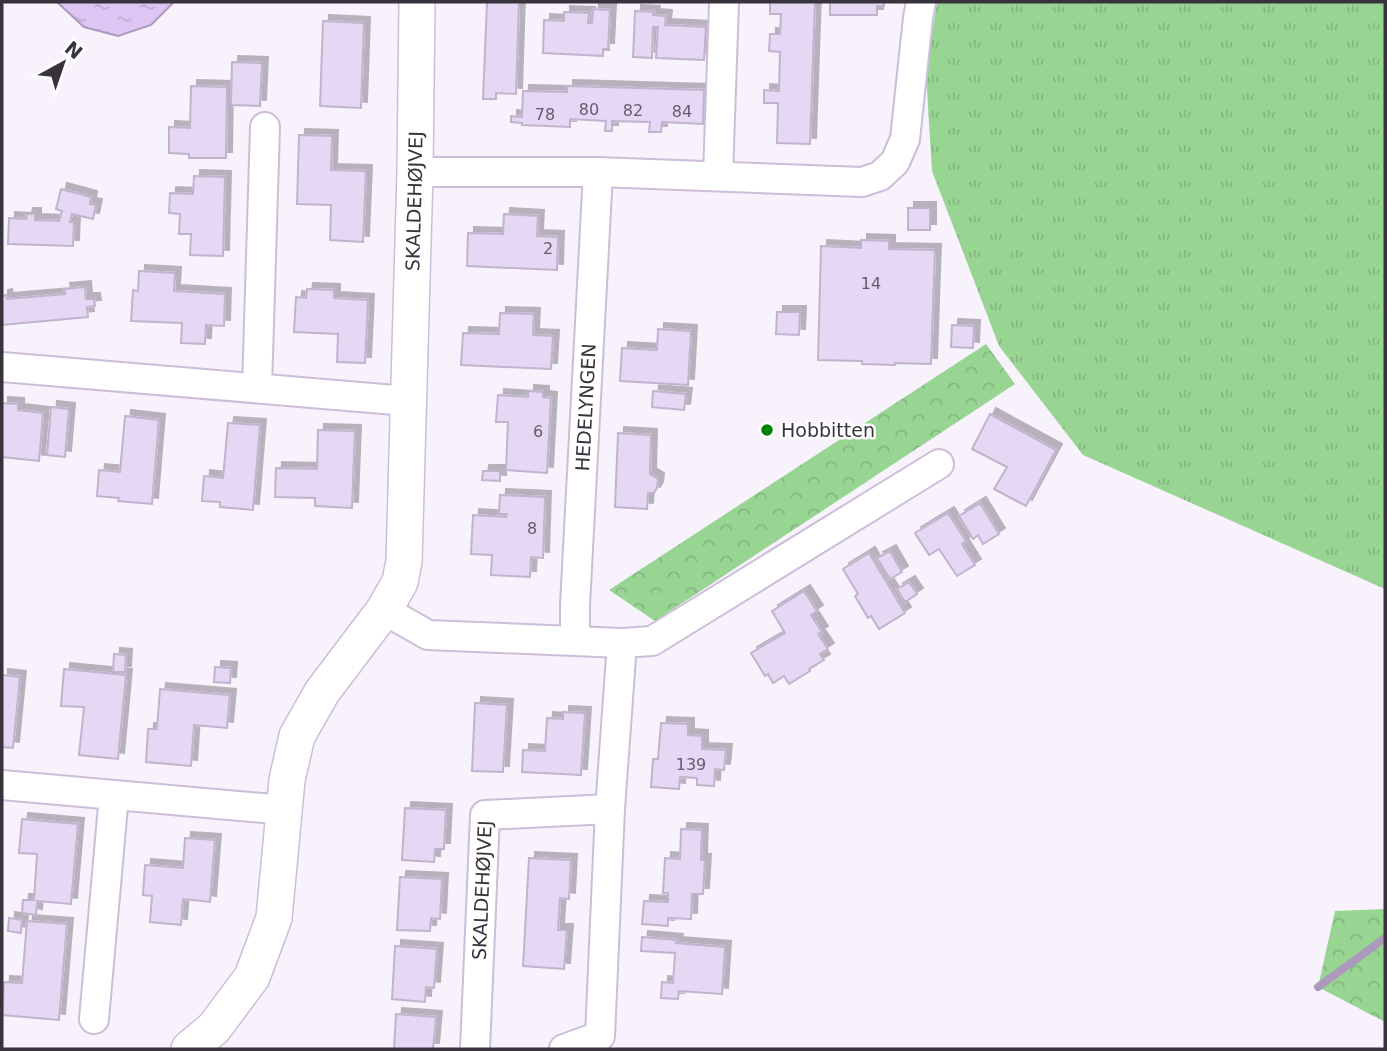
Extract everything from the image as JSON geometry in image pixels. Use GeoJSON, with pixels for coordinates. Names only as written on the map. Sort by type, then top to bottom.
{"type":"FeatureCollection","features":[{"type":"Feature","properties":{"kind":"street","name":"SKALDEHØJVEJ"},"geometry":{"type":"LineString","coordinates":[[189,1049],[214,1028],[252,977],[274,918],[287,780],[297,736],[322,692],[384,610],[400,582],[404,561],[417,2]]}},
{"type":"Feature","properties":{"kind":"street"},"geometry":{"type":"LineString","coordinates":[[718,176],[724,2]]}},
{"type":"Feature","properties":{"kind":"street"},"geometry":{"type":"LineString","coordinates":[[415,172],[598,172],[862,182],[880,176],[895,162],[905,139],[921,2]]}},
{"type":"Feature","properties":{"kind":"street"},"geometry":{"type":"LineString","coordinates":[[257,388],[265,127]]}},
{"type":"Feature","properties":{"kind":"street","name":"HEDELYNGEN"},"geometry":{"type":"LineString","coordinates":[[575,642],[598,172]]}},
{"type":"Feature","properties":{"kind":"street"},"geometry":{"type":"LineString","coordinates":[[2,367],[407,401]]}},
{"type":"Feature","properties":{"kind":"street"},"geometry":{"type":"LineString","coordinates":[[384,610],[428,635],[575,642],[652,641],[939,464]]}},
{"type":"Feature","properties":{"kind":"street"},"geometry":{"type":"LineString","coordinates":[[565,1049],[600,1036],[610,809],[622,643]]}},
{"type":"Feature","properties":{"kind":"street"},"geometry":{"type":"LineString","coordinates":[[2,785],[285,810]]}},
{"type":"Feature","properties":{"kind":"street"},"geometry":{"type":"LineString","coordinates":[[94,1019],[114,795]]}},
{"type":"Feature","properties":{"kind":"street","name":"SKALDEHØJVEJ"},"geometry":{"type":"LineString","coordinates":[[475,1049],[485,815],[610,809]]}},
{"type":"Feature","properties":{"kind":"green space"},"geometry":{"type":"Polygon","coordinates":[[[937,2],[1385,2],[1385,589],[1083,455],[999,346],[932,171],[926,74],[937,2]]]}},
{"type":"Feature","properties":{"kind":"green space"},"geometry":{"type":"Polygon","coordinates":[[[986,344],[1015,384],[655,621],[609,590],[986,344]]]}},
{"type":"Feature","properties":{"kind":"green space"},"geometry":{"type":"Polygon","coordinates":[[[1385,909],[1385,1022],[1318,987],[1335,911],[1385,909]]]}},
{"type":"Feature","properties":{"kind":"water"},"geometry":{"type":"Polygon","coordinates":[[[57,2],[174,2],[151,25],[118,36],[84,27],[57,2]]]}},
{"type":"Feature","properties":{"kind":"building"},"geometry":{"type":"Polygon","coordinates":[[[487,2],[519,2],[516,94],[496,93],[496,99],[483,99],[487,2]]]}},
{"type":"Feature","properties":{"kind":"building"},"geometry":{"type":"Polygon","coordinates":[[[770,2],[815,2],[810,144],[777,143],[778,103],[764,103],[764,90],[779,91],[780,52],[769,51],[770,34],[780,34],[781,14],[770,14],[770,2]]]}},
{"type":"Feature","properties":{"kind":"building"},"geometry":{"type":"Polygon","coordinates":[[[830,2],[884,2],[884,6],[877,6],[877,15],[830,15],[830,2]]]}},
{"type":"Feature","properties":{"kind":"building"},"geometry":{"type":"Polygon","coordinates":[[[593,9],[610,10],[608,49],[603,49],[603,56],[543,53],[544,20],[564,21],[564,12],[589,13],[588,23],[592,23],[593,9]]]}},
{"type":"Feature","properties":{"kind":"building"},"geometry":{"type":"Polygon","coordinates":[[[635,11],[666,16],[665,25],[706,27],[704,60],[656,58],[658,27],[653,27],[652,58],[633,57],[635,11]]]}},
{"type":"Feature","properties":{"kind":"building"},"geometry":{"type":"Polygon","coordinates":[[[323,21],[364,23],[361,108],[320,106],[323,21]]]}},
{"type":"Feature","properties":{"kind":"building"},"geometry":{"type":"Polygon","coordinates":[[[232,62],[262,63],[260,106],[231,105],[232,62]]]}},
{"type":"Feature","properties":{"kind":"building"},"geometry":{"type":"Polygon","coordinates":[[[191,86],[227,87],[226,158],[189,158],[189,154],[169,153],[169,127],[190,128],[191,86]]]}},
{"type":"Feature","properties":{"kind":"building"},"geometry":{"type":"Polygon","coordinates":[[[567,86],[704,90],[703,124],[662,122],[661,132],[649,132],[650,122],[612,121],[612,131],[605,131],[606,121],[570,119],[570,127],[511,122],[511,116],[522,117],[523,91],[567,92],[567,86]]]}},
{"type":"Feature","properties":{"kind":"building"},"geometry":{"type":"Polygon","coordinates":[[[299,135],[332,136],[331,170],[366,171],[363,242],[330,240],[331,205],[297,204],[299,135]]]}},
{"type":"Feature","properties":{"kind":"building"},"geometry":{"type":"Polygon","coordinates":[[[194,176],[225,177],[223,256],[190,255],[191,234],[179,234],[180,214],[169,213],[170,193],[193,194],[194,176]]]}},
{"type":"Feature","properties":{"kind":"building"},"geometry":{"type":"Polygon","coordinates":[[[61,189],[91,197],[90,204],[96,205],[93,219],[72,214],[70,222],[74,222],[73,246],[8,244],[9,218],[26,219],[27,214],[35,214],[35,220],[59,221],[62,211],[56,209],[61,189]]]}},
{"type":"Feature","properties":{"kind":"building"},"geometry":{"type":"Polygon","coordinates":[[[908,208],[930,208],[930,230],[908,230],[908,208]]]}},
{"type":"Feature","properties":{"kind":"building"},"geometry":{"type":"Polygon","coordinates":[[[504,214],[538,216],[537,236],[558,237],[557,270],[467,266],[468,233],[503,234],[504,214]]]}},
{"type":"Feature","properties":{"kind":"building"},"geometry":{"type":"Polygon","coordinates":[[[861,240],[889,241],[889,249],[935,250],[931,364],[862,364],[862,361],[818,360],[821,246],[861,248],[861,240]]]}},
{"type":"Feature","properties":{"kind":"building"},"geometry":{"type":"Polygon","coordinates":[[[139,271],[175,273],[174,291],[225,294],[224,326],[206,325],[205,344],[181,343],[182,323],[131,321],[133,290],[138,291],[139,271]]]}},
{"type":"Feature","properties":{"kind":"building"},"geometry":{"type":"Polygon","coordinates":[[[85,287],[86,299],[94,299],[95,306],[87,307],[88,317],[2,325],[2,296],[6,295],[7,299],[65,294],[64,289],[85,287]]]}},
{"type":"Feature","properties":{"kind":"building"},"geometry":{"type":"Polygon","coordinates":[[[307,289],[334,290],[334,298],[368,300],[365,363],[337,362],[338,334],[294,332],[296,297],[306,298],[307,289]]]}},
{"type":"Feature","properties":{"kind":"building"},"geometry":{"type":"Polygon","coordinates":[[[777,312],[800,312],[799,335],[776,334],[777,312]]]}},
{"type":"Feature","properties":{"kind":"building"},"geometry":{"type":"Polygon","coordinates":[[[500,313],[534,314],[533,335],[553,336],[551,369],[461,365],[463,333],[499,334],[500,313]]]}},
{"type":"Feature","properties":{"kind":"building"},"geometry":{"type":"Polygon","coordinates":[[[952,325],[974,326],[973,348],[951,347],[952,325]]]}},
{"type":"Feature","properties":{"kind":"building"},"geometry":{"type":"Polygon","coordinates":[[[658,329],[691,331],[688,385],[620,381],[622,348],[657,350],[658,329]]]}},
{"type":"Feature","properties":{"kind":"building"},"geometry":{"type":"Polygon","coordinates":[[[528,391],[543,392],[543,397],[551,398],[547,473],[506,470],[508,422],[496,422],[498,395],[528,397],[528,391]]]}},
{"type":"Feature","properties":{"kind":"building"},"geometry":{"type":"Polygon","coordinates":[[[653,391],[686,394],[684,410],[652,407],[653,391]]]}},
{"type":"Feature","properties":{"kind":"building"},"geometry":{"type":"Polygon","coordinates":[[[2,403],[18,404],[18,410],[43,413],[39,461],[2,457],[2,403]]]}},
{"type":"Feature","properties":{"kind":"building"},"geometry":{"type":"Polygon","coordinates":[[[51,407],[69,409],[65,457],[47,455],[51,407]]]}},
{"type":"Feature","properties":{"kind":"building"},"geometry":{"type":"Polygon","coordinates":[[[990,414],[1056,450],[1026,506],[994,489],[1007,467],[972,449],[990,414]]]}},
{"type":"Feature","properties":{"kind":"building"},"geometry":{"type":"Polygon","coordinates":[[[125,416],[159,420],[152,504],[97,496],[99,470],[120,472],[125,416]]]}},
{"type":"Feature","properties":{"kind":"building"},"geometry":{"type":"Polygon","coordinates":[[[228,423],[260,425],[253,510],[220,507],[220,502],[202,501],[204,476],[223,478],[228,423]]]}},
{"type":"Feature","properties":{"kind":"building"},"geometry":{"type":"Polygon","coordinates":[[[318,430],[355,431],[352,508],[315,506],[315,498],[275,497],[276,468],[317,469],[318,430]]]}},
{"type":"Feature","properties":{"kind":"building"},"geometry":{"type":"Polygon","coordinates":[[[618,433],[651,435],[650,474],[658,479],[654,493],[648,493],[647,509],[615,507],[618,433]]]}},
{"type":"Feature","properties":{"kind":"building"},"geometry":{"type":"Polygon","coordinates":[[[483,471],[500,471],[500,481],[482,480],[483,471]]]}},
{"type":"Feature","properties":{"kind":"building"},"geometry":{"type":"Polygon","coordinates":[[[500,495],[545,497],[543,558],[531,557],[530,577],[491,575],[492,555],[471,554],[473,515],[506,517],[507,514],[499,514],[500,495]]]}},
{"type":"Feature","properties":{"kind":"building"},"geometry":{"type":"Polygon","coordinates":[[[980,503],[999,534],[983,544],[978,535],[973,539],[959,516],[980,503]]]}},
{"type":"Feature","properties":{"kind":"building"},"geometry":{"type":"Polygon","coordinates":[[[948,513],[966,541],[962,544],[975,565],[957,576],[939,549],[929,555],[915,533],[948,513]]]}},
{"type":"Feature","properties":{"kind":"building"},"geometry":{"type":"Polygon","coordinates":[[[890,551],[902,572],[890,579],[877,558],[890,551]]]}},
{"type":"Feature","properties":{"kind":"building"},"geometry":{"type":"Polygon","coordinates":[[[869,553],[905,613],[879,629],[871,616],[868,618],[843,569],[869,553]]]}},
{"type":"Feature","properties":{"kind":"building"},"geometry":{"type":"Polygon","coordinates":[[[909,582],[917,594],[905,602],[897,589],[909,582]]]}},
{"type":"Feature","properties":{"kind":"building"},"geometry":{"type":"Polygon","coordinates":[[[804,591],[817,611],[811,615],[822,632],[818,634],[828,649],[820,654],[824,660],[789,684],[784,676],[773,683],[768,674],[765,676],[751,653],[785,633],[772,611],[804,591]]]}},
{"type":"Feature","properties":{"kind":"building"},"geometry":{"type":"Polygon","coordinates":[[[114,654],[126,655],[125,672],[113,672],[114,654]]]}},
{"type":"Feature","properties":{"kind":"building"},"geometry":{"type":"Polygon","coordinates":[[[215,667],[231,668],[230,683],[214,682],[215,667]]]}},
{"type":"Feature","properties":{"kind":"building"},"geometry":{"type":"Polygon","coordinates":[[[64,669],[126,675],[118,759],[79,755],[84,707],[61,706],[64,669]]]}},
{"type":"Feature","properties":{"kind":"building"},"geometry":{"type":"Polygon","coordinates":[[[2,675],[20,677],[13,748],[2,747],[2,675]]]}},
{"type":"Feature","properties":{"kind":"building"},"geometry":{"type":"Polygon","coordinates":[[[160,689],[230,695],[227,728],[194,725],[191,766],[146,762],[148,729],[157,729],[160,689]]]}},
{"type":"Feature","properties":{"kind":"building"},"geometry":{"type":"Polygon","coordinates":[[[475,703],[507,705],[503,772],[472,771],[475,703]]]}},
{"type":"Feature","properties":{"kind":"building"},"geometry":{"type":"Polygon","coordinates":[[[563,712],[585,713],[581,775],[522,772],[523,750],[545,751],[547,718],[563,719],[563,712]]]}},
{"type":"Feature","properties":{"kind":"building"},"geometry":{"type":"Polygon","coordinates":[[[661,723],[688,724],[688,735],[702,736],[702,749],[726,750],[724,770],[715,769],[714,786],[697,785],[697,778],[680,777],[679,789],[651,787],[653,759],[658,759],[661,723]]]}},
{"type":"Feature","properties":{"kind":"building"},"geometry":{"type":"Polygon","coordinates":[[[405,808],[446,810],[444,849],[435,849],[434,862],[402,860],[405,808]]]}},
{"type":"Feature","properties":{"kind":"building"},"geometry":{"type":"Polygon","coordinates":[[[22,819],[78,824],[71,904],[37,901],[36,915],[22,913],[23,900],[34,900],[37,854],[19,853],[22,819]]]}},
{"type":"Feature","properties":{"kind":"building"},"geometry":{"type":"Polygon","coordinates":[[[681,829],[702,830],[701,860],[705,860],[703,894],[692,894],[691,919],[668,918],[668,926],[642,924],[644,901],[668,902],[668,893],[663,893],[665,858],[680,859],[681,829]]]}},
{"type":"Feature","properties":{"kind":"building"},"geometry":{"type":"Polygon","coordinates":[[[185,838],[215,840],[210,902],[183,899],[181,925],[150,922],[152,896],[143,895],[145,865],[183,868],[185,838]]]}},
{"type":"Feature","properties":{"kind":"building"},"geometry":{"type":"Polygon","coordinates":[[[529,858],[571,860],[569,899],[560,898],[558,930],[567,930],[564,969],[523,966],[529,858]]]}},
{"type":"Feature","properties":{"kind":"building"},"geometry":{"type":"Polygon","coordinates":[[[400,877],[442,879],[440,919],[431,918],[430,931],[397,930],[400,877]]]}},
{"type":"Feature","properties":{"kind":"building"},"geometry":{"type":"Polygon","coordinates":[[[9,918],[22,920],[21,933],[8,931],[9,918]]]}},
{"type":"Feature","properties":{"kind":"building"},"geometry":{"type":"Polygon","coordinates":[[[27,921],[67,924],[59,1020],[2,1015],[4,982],[22,983],[27,921]]]}},
{"type":"Feature","properties":{"kind":"building"},"geometry":{"type":"Polygon","coordinates":[[[642,937],[725,947],[722,994],[679,991],[678,999],[661,998],[662,982],[673,983],[675,953],[641,951],[642,937]]]}},
{"type":"Feature","properties":{"kind":"building"},"geometry":{"type":"Polygon","coordinates":[[[395,946],[437,949],[434,988],[426,987],[425,1002],[392,999],[395,946]]]}},
{"type":"Feature","properties":{"kind":"building"},"geometry":{"type":"Polygon","coordinates":[[[396,1014],[436,1017],[433,1049],[394,1049],[396,1014]]]}},
{"type":"Feature","properties":{"kind":"waterway"},"geometry":{"type":"LineString","coordinates":[[1318,987],[1385,938]]}},
{"type":"Feature","properties":{"kind":"place","name":"Hobbitten"},"geometry":{"type":"Point","coordinates":[767,430]}}]}
